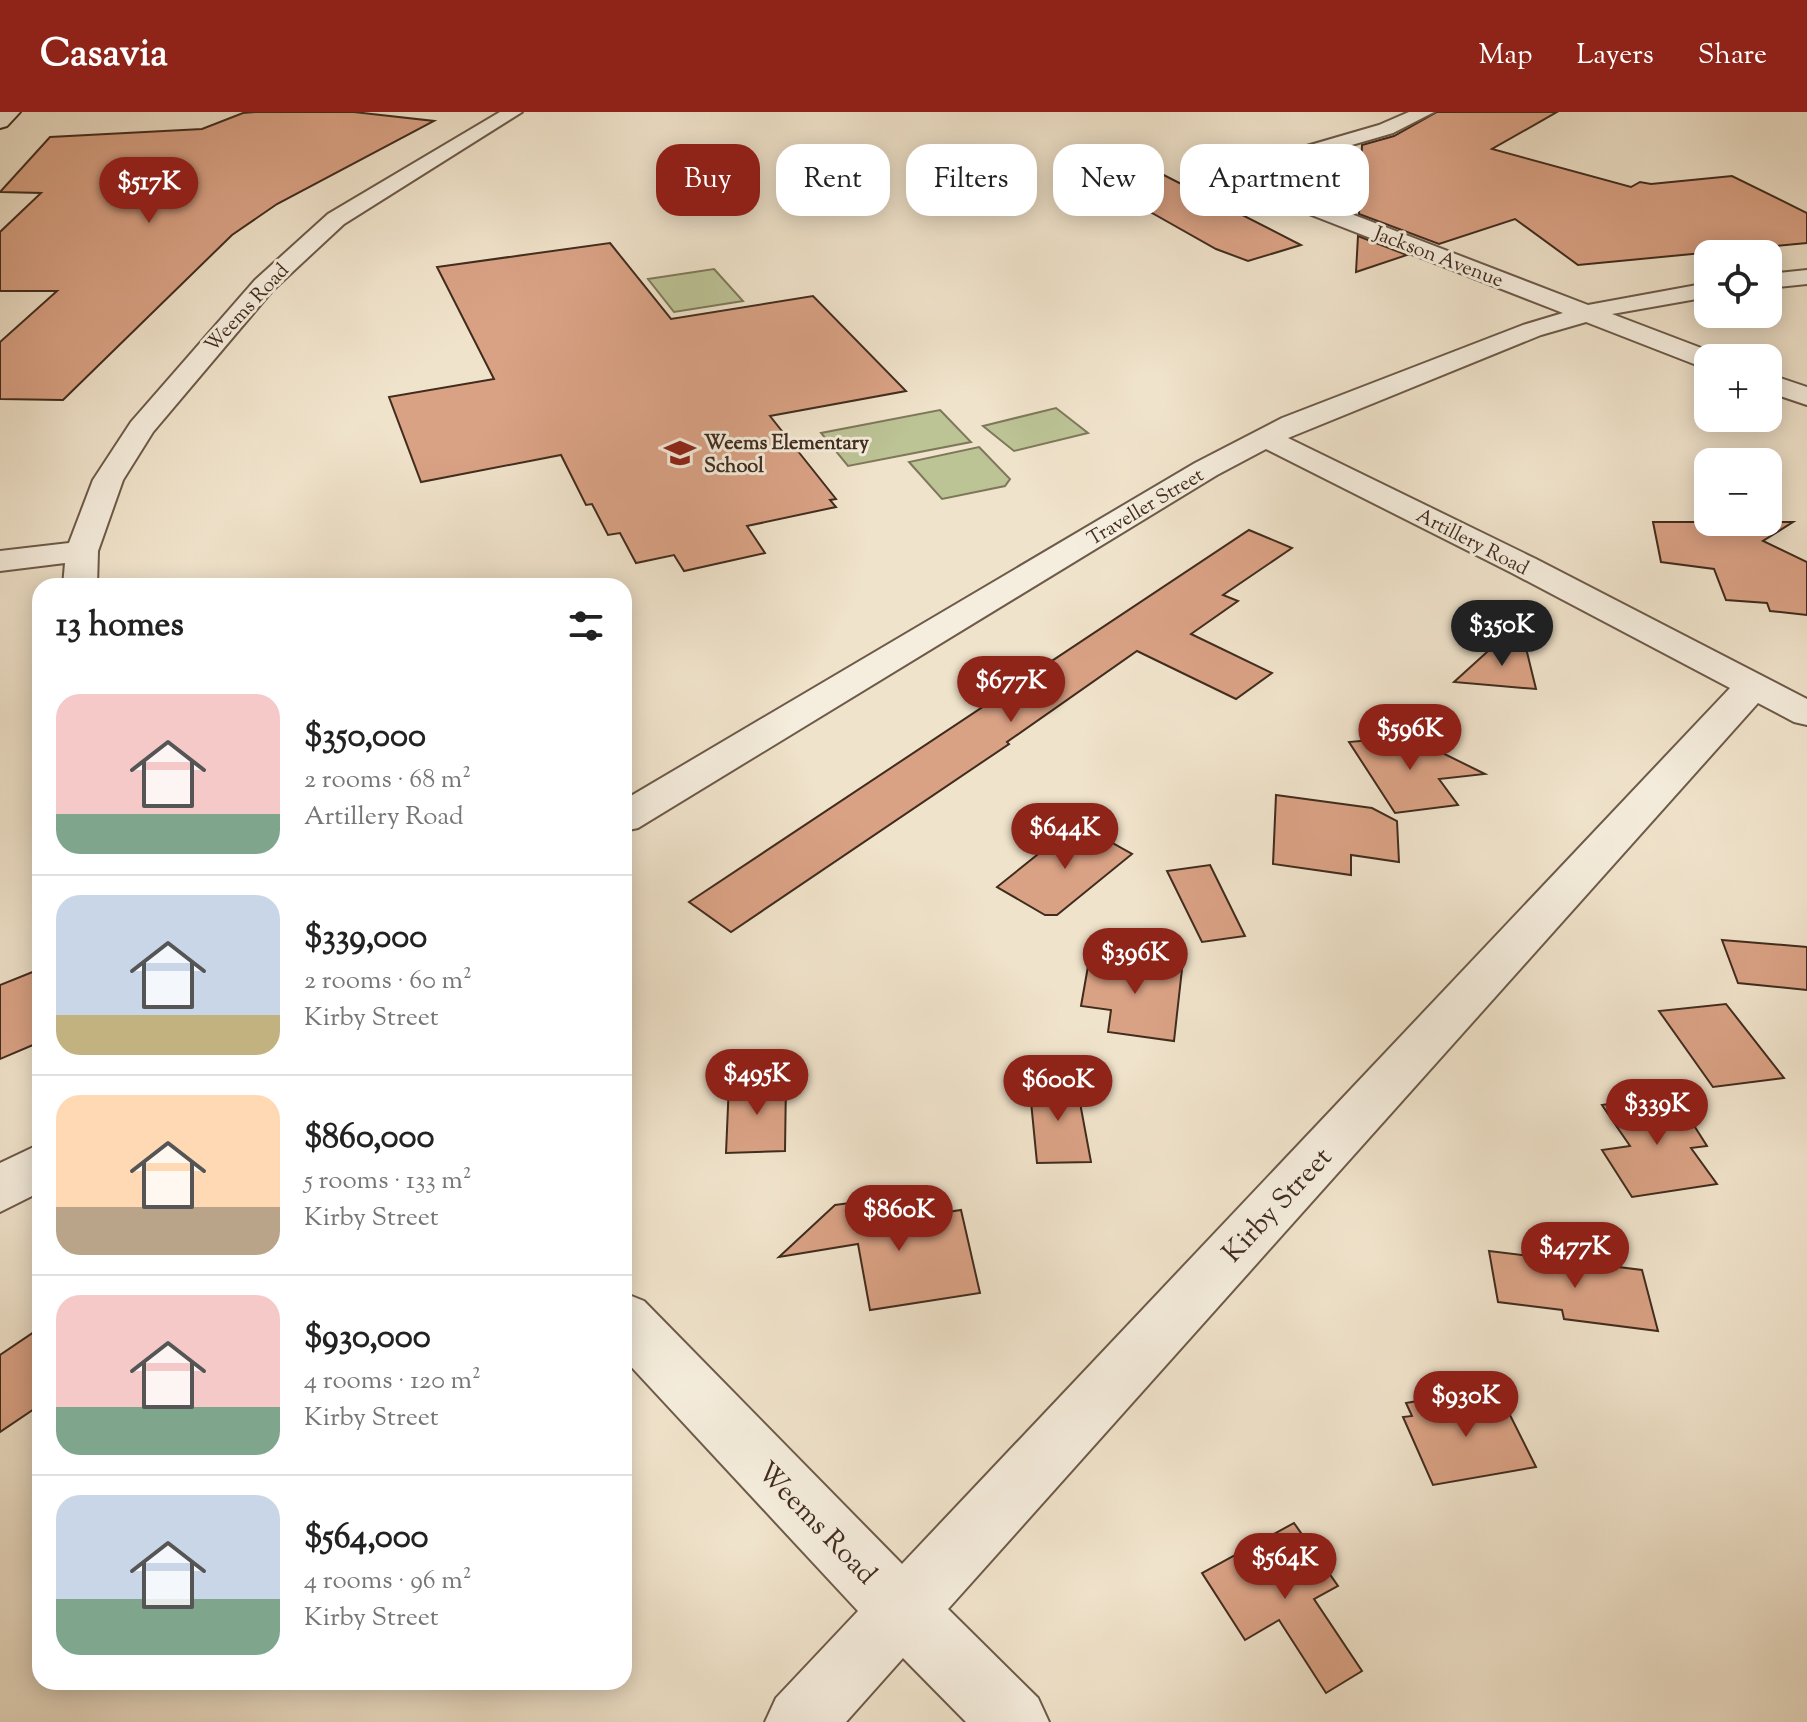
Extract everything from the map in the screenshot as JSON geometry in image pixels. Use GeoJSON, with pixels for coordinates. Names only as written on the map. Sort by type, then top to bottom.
{"type":"FeatureCollection","features":[{"type":"Feature","properties":{"kind":"street"},"geometry":{"type":"LineString","coordinates":[[0,122],[11,112]]}},
{"type":"Feature","properties":{"kind":"street","name":"Weems Road"},"geometry":{"type":"LineString","coordinates":[[80,578],[82,551],[108,480],[141,428],[264,285],[336,219],[513,112]]}},
{"type":"Feature","properties":{"kind":"street","name":"Jackson Avenue"},"geometry":{"type":"LineString","coordinates":[[1425,112],[1357,138],[1269,163],[1259,170],[1257,176],[1268,189],[1281,195],[1694,355]]}},
{"type":"Feature","properties":{"kind":"street"},"geometry":{"type":"LineString","coordinates":[[1782,280],[1807,277]]}},
{"type":"Feature","properties":{"kind":"street","name":"Traveller Street"},"geometry":{"type":"LineString","coordinates":[[632,813],[1264,437],[1532,330],[1587,313],[1694,293]]}},
{"type":"Feature","properties":{"kind":"street"},"geometry":{"type":"LineString","coordinates":[[1782,387],[1807,397]]}},
{"type":"Feature","properties":{"kind":"street","name":"Artillery Road"},"geometry":{"type":"LineString","coordinates":[[1264,437],[1524,566],[1807,714]]}},
{"type":"Feature","properties":{"kind":"street"},"geometry":{"type":"LineString","coordinates":[[0,561],[82,551]]}},
{"type":"Feature","properties":{"kind":"street","name":"Kirby Street"},"geometry":{"type":"LineString","coordinates":[[800,1722],[1753,686]]}},
{"type":"Feature","properties":{"kind":"street"},"geometry":{"type":"LineString","coordinates":[[0,1190],[32,1171]]}},
{"type":"Feature","properties":{"kind":"street","name":"Weems Road"},"geometry":{"type":"LineString","coordinates":[[632,1327],[902,1610],[1014,1722]]}},
{"type":"Feature","properties":{"kind":"green space"},"geometry":{"type":"Polygon","coordinates":[[[714,269],[743,301],[674,312],[648,279],[714,269]]]}},
{"type":"Feature","properties":{"kind":"green space"},"geometry":{"type":"Polygon","coordinates":[[[1056,408],[1088,433],[1014,451],[983,426],[1056,408]]]}},
{"type":"Feature","properties":{"kind":"green space"},"geometry":{"type":"Polygon","coordinates":[[[940,410],[971,442],[848,466],[821,433],[940,410]]]}},
{"type":"Feature","properties":{"kind":"green space"},"geometry":{"type":"Polygon","coordinates":[[[979,447],[1010,479],[1005,486],[942,499],[909,462],[979,447]]]}},
{"type":"Feature","properties":{"kind":"building"},"geometry":{"type":"Polygon","coordinates":[[[354,112],[434,121],[277,204],[232,235],[63,400],[0,399],[0,342],[57,291],[0,291],[0,232],[41,193],[0,192],[50,137],[202,129],[243,113],[354,112]]]}},
{"type":"Feature","properties":{"kind":"building"},"geometry":{"type":"Polygon","coordinates":[[[1437,112],[1557,112],[1492,149],[1631,187],[1640,182],[1651,184],[1732,176],[1807,213],[1807,243],[1782,245],[1782,240],[1694,240],[1694,254],[1578,265],[1515,219],[1439,244],[1364,216],[1369,216],[1369,144],[1366,144],[1394,136],[1437,112]]]}},
{"type":"Feature","properties":{"kind":"building"},"geometry":{"type":"Polygon","coordinates":[[[1164,175],[1180,183],[1180,216],[1244,216],[1301,245],[1248,261],[1216,249],[1157,216],[1164,216],[1164,175]]]}},
{"type":"Feature","properties":{"kind":"building"},"geometry":{"type":"Polygon","coordinates":[[[1358,236],[1407,255],[1356,272],[1358,236]]]}},
{"type":"Feature","properties":{"kind":"building"},"geometry":{"type":"Polygon","coordinates":[[[610,243],[671,319],[813,296],[906,391],[770,416],[836,499],[830,500],[836,507],[747,526],[765,553],[684,571],[674,555],[636,563],[620,533],[608,535],[592,504],[586,505],[561,455],[421,482],[389,397],[494,379],[437,267],[610,243]]]}},
{"type":"Feature","properties":{"kind":"building"},"geometry":{"type":"Polygon","coordinates":[[[1653,522],[1694,522],[1694,536],[1771,536],[1763,541],[1807,562],[1807,615],[1770,611],[1767,603],[1726,600],[1714,569],[1661,562],[1653,522]]]}},
{"type":"Feature","properties":{"kind":"building"},"geometry":{"type":"Polygon","coordinates":[[[1249,530],[1292,548],[1223,595],[1238,601],[1191,634],[1272,673],[1236,699],[1137,651],[1007,742],[1009,744],[731,932],[689,902],[1249,530]]]}},
{"type":"Feature","properties":{"kind":"building"},"geometry":{"type":"Polygon","coordinates":[[[1498,642],[1525,644],[1536,689],[1454,682],[1498,642]]]}},
{"type":"Feature","properties":{"kind":"building"},"geometry":{"type":"Polygon","coordinates":[[[1398,733],[1485,774],[1439,779],[1458,805],[1395,813],[1349,742],[1393,738],[1398,733]]]}},
{"type":"Feature","properties":{"kind":"building"},"geometry":{"type":"Polygon","coordinates":[[[1276,795],[1372,808],[1397,821],[1399,862],[1351,855],[1351,875],[1273,864],[1276,795]]]}},
{"type":"Feature","properties":{"kind":"building"},"geometry":{"type":"Polygon","coordinates":[[[1077,823],[1132,854],[1057,915],[1045,915],[997,887],[1077,823]]]}},
{"type":"Feature","properties":{"kind":"building"},"geometry":{"type":"Polygon","coordinates":[[[1210,865],[1245,936],[1202,942],[1167,871],[1210,865]]]}},
{"type":"Feature","properties":{"kind":"building"},"geometry":{"type":"Polygon","coordinates":[[[1722,940],[1807,947],[1807,990],[1738,983],[1722,940]]]}},
{"type":"Feature","properties":{"kind":"building"},"geometry":{"type":"Polygon","coordinates":[[[1090,955],[1182,969],[1174,1041],[1108,1032],[1111,1010],[1081,1006],[1090,955]]]}},
{"type":"Feature","properties":{"kind":"building"},"geometry":{"type":"Polygon","coordinates":[[[32,972],[32,1045],[0,1059],[0,985],[32,972]]]}},
{"type":"Feature","properties":{"kind":"building"},"geometry":{"type":"Polygon","coordinates":[[[1726,1004],[1784,1078],[1713,1087],[1659,1011],[1726,1004]]]}},
{"type":"Feature","properties":{"kind":"building"},"geometry":{"type":"Polygon","coordinates":[[[786,1080],[785,1151],[726,1153],[729,1083],[786,1080]]]}},
{"type":"Feature","properties":{"kind":"building"},"geometry":{"type":"Polygon","coordinates":[[[1029,1081],[1076,1081],[1091,1162],[1037,1163],[1029,1081]]]}},
{"type":"Feature","properties":{"kind":"building"},"geometry":{"type":"Polygon","coordinates":[[[1674,1094],[1707,1146],[1691,1148],[1717,1184],[1632,1197],[1602,1150],[1630,1146],[1602,1105],[1674,1094]]]}},
{"type":"Feature","properties":{"kind":"building"},"geometry":{"type":"Polygon","coordinates":[[[880,1199],[884,1222],[961,1210],[980,1293],[870,1310],[858,1244],[779,1257],[835,1205],[880,1199]]]}},
{"type":"Feature","properties":{"kind":"building"},"geometry":{"type":"Polygon","coordinates":[[[1489,1251],[1642,1270],[1658,1331],[1564,1319],[1562,1310],[1498,1302],[1489,1251]]]}},
{"type":"Feature","properties":{"kind":"building"},"geometry":{"type":"Polygon","coordinates":[[[32,1333],[32,1410],[0,1432],[0,1355],[32,1333]]]}},
{"type":"Feature","properties":{"kind":"building"},"geometry":{"type":"Polygon","coordinates":[[[1468,1392],[1475,1405],[1503,1401],[1536,1467],[1433,1485],[1403,1417],[1412,1416],[1406,1403],[1468,1392]]]}},
{"type":"Feature","properties":{"kind":"building"},"geometry":{"type":"Polygon","coordinates":[[[1294,1523],[1338,1586],[1314,1599],[1362,1671],[1326,1693],[1279,1620],[1245,1640],[1202,1573],[1294,1523]]]}},
{"type":"Feature","properties":{"kind":"place","name":"Weems Elementary School"},"geometry":{"type":"Point","coordinates":[680,453]}}]}
